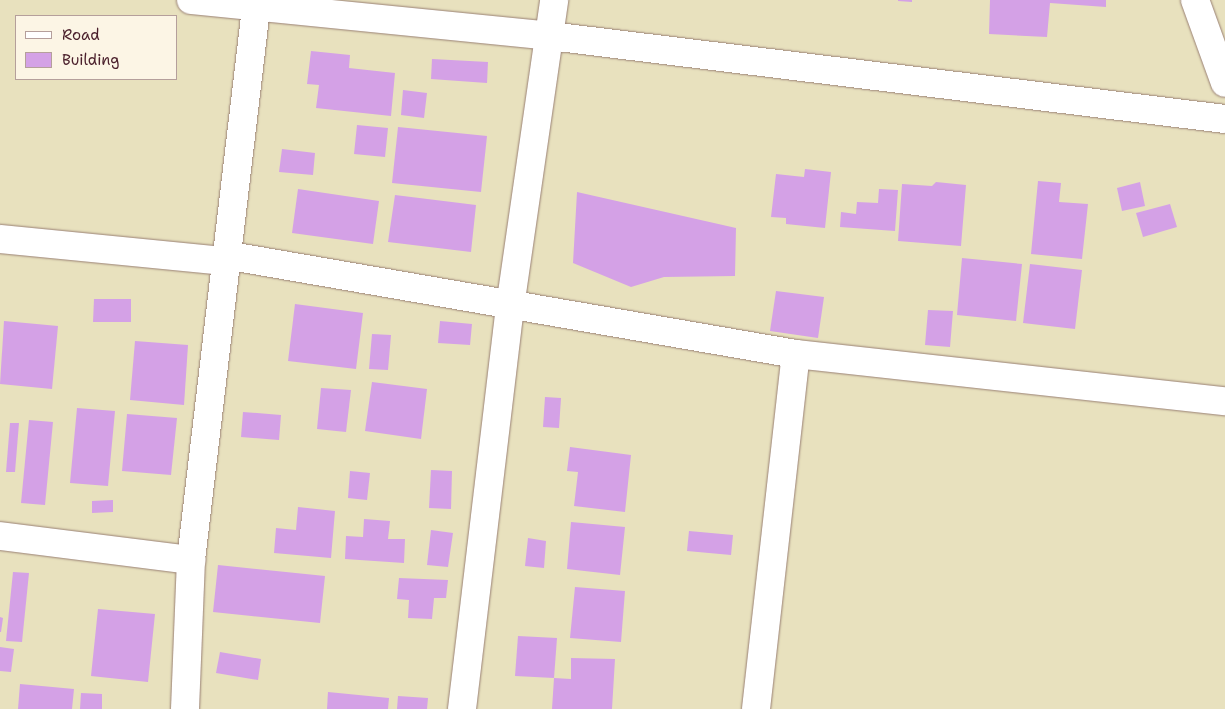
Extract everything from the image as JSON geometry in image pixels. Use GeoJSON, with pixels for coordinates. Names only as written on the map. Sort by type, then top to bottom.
{"type":"FeatureCollection","features":[{"type":"Feature","properties":{"kind":"street"},"geometry":{"type":"LineString","coordinates":[[191,0],[550,36],[1225,119]]}},
{"type":"Feature","properties":{"kind":"street"},"geometry":{"type":"LineString","coordinates":[[462,709],[510,307],[554,0]]}},
{"type":"Feature","properties":{"kind":"street"},"geometry":{"type":"LineString","coordinates":[[1195,0],[1225,83]]}},
{"type":"Feature","properties":{"kind":"street"},"geometry":{"type":"LineString","coordinates":[[186,709],[191,560],[225,258],[256,8]]}},
{"type":"Feature","properties":{"kind":"street"},"geometry":{"type":"LineString","coordinates":[[0,239],[225,258],[796,354],[1225,401]]}},
{"type":"Feature","properties":{"kind":"street"},"geometry":{"type":"LineString","coordinates":[[756,709],[796,354]]}},
{"type":"Feature","properties":{"kind":"street"},"geometry":{"type":"LineString","coordinates":[[0,536],[191,560]]}},
{"type":"Feature","properties":{"kind":"building"},"geometry":{"type":"Polygon","coordinates":[[[912,0],[912,2],[898,1],[912,0]]]}},
{"type":"Feature","properties":{"kind":"building"},"geometry":{"type":"Polygon","coordinates":[[[990,0],[1106,0],[1106,7],[1050,3],[1047,37],[989,34],[990,0]]]}},
{"type":"Feature","properties":{"kind":"building"},"geometry":{"type":"Polygon","coordinates":[[[311,51],[350,55],[349,68],[395,73],[391,116],[316,108],[319,85],[307,84],[311,51]]]}},
{"type":"Feature","properties":{"kind":"building"},"geometry":{"type":"Polygon","coordinates":[[[432,59],[488,62],[487,83],[431,79],[432,59]]]}},
{"type":"Feature","properties":{"kind":"building"},"geometry":{"type":"Polygon","coordinates":[[[403,90],[427,93],[424,118],[401,115],[403,90]]]}},
{"type":"Feature","properties":{"kind":"building"},"geometry":{"type":"Polygon","coordinates":[[[357,125],[388,128],[385,157],[354,154],[357,125]]]}},
{"type":"Feature","properties":{"kind":"building"},"geometry":{"type":"Polygon","coordinates":[[[398,127],[487,136],[481,192],[392,183],[398,127]]]}},
{"type":"Feature","properties":{"kind":"building"},"geometry":{"type":"Polygon","coordinates":[[[282,149],[315,153],[313,175],[279,172],[282,149]]]}},
{"type":"Feature","properties":{"kind":"building"},"geometry":{"type":"Polygon","coordinates":[[[805,169],[831,172],[825,228],[786,224],[786,218],[771,217],[776,174],[804,177],[805,169]]]}},
{"type":"Feature","properties":{"kind":"building"},"geometry":{"type":"Polygon","coordinates":[[[1038,181],[1061,183],[1059,202],[1088,204],[1082,259],[1031,254],[1038,181]]]}},
{"type":"Feature","properties":{"kind":"building"},"geometry":{"type":"Polygon","coordinates":[[[936,182],[966,185],[961,246],[898,241],[902,184],[932,186],[936,182]]]}},
{"type":"Feature","properties":{"kind":"building"},"geometry":{"type":"Polygon","coordinates":[[[1140,182],[1145,206],[1122,211],[1117,188],[1140,182]]]}},
{"type":"Feature","properties":{"kind":"building"},"geometry":{"type":"Polygon","coordinates":[[[298,189],[379,201],[373,244],[292,233],[298,189]]]}},
{"type":"Feature","properties":{"kind":"building"},"geometry":{"type":"Polygon","coordinates":[[[879,189],[898,190],[895,231],[840,227],[841,212],[856,214],[857,202],[878,203],[879,189]]]}},
{"type":"Feature","properties":{"kind":"building"},"geometry":{"type":"Polygon","coordinates":[[[577,192],[736,228],[735,276],[664,277],[631,287],[573,263],[577,192]]]}},
{"type":"Feature","properties":{"kind":"building"},"geometry":{"type":"Polygon","coordinates":[[[395,195],[476,205],[471,252],[388,242],[395,195]]]}},
{"type":"Feature","properties":{"kind":"building"},"geometry":{"type":"Polygon","coordinates":[[[1170,204],[1177,227],[1143,237],[1136,213],[1170,204]]]}},
{"type":"Feature","properties":{"kind":"building"},"geometry":{"type":"Polygon","coordinates":[[[962,258],[1022,264],[1016,321],[957,315],[962,258]]]}},
{"type":"Feature","properties":{"kind":"building"},"geometry":{"type":"Polygon","coordinates":[[[1030,264],[1082,270],[1075,329],[1023,323],[1030,264]]]}},
{"type":"Feature","properties":{"kind":"building"},"geometry":{"type":"Polygon","coordinates":[[[776,291],[824,297],[818,338],[770,331],[776,291]]]}},
{"type":"Feature","properties":{"kind":"building"},"geometry":{"type":"Polygon","coordinates":[[[94,299],[131,299],[131,322],[93,322],[94,299]]]}},
{"type":"Feature","properties":{"kind":"building"},"geometry":{"type":"Polygon","coordinates":[[[295,304],[363,313],[356,369],[288,361],[295,304]]]}},
{"type":"Feature","properties":{"kind":"building"},"geometry":{"type":"Polygon","coordinates":[[[928,310],[953,311],[950,347],[925,345],[928,310]]]}},
{"type":"Feature","properties":{"kind":"building"},"geometry":{"type":"Polygon","coordinates":[[[4,321],[58,326],[52,389],[0,384],[4,321]]]}},
{"type":"Feature","properties":{"kind":"building"},"geometry":{"type":"Polygon","coordinates":[[[440,321],[472,324],[470,345],[438,343],[440,321]]]}},
{"type":"Feature","properties":{"kind":"building"},"geometry":{"type":"Polygon","coordinates":[[[372,334],[391,335],[388,370],[369,369],[372,334]]]}},
{"type":"Feature","properties":{"kind":"building"},"geometry":{"type":"Polygon","coordinates":[[[135,341],[188,345],[184,405],[130,400],[135,341]]]}},
{"type":"Feature","properties":{"kind":"building"},"geometry":{"type":"Polygon","coordinates":[[[372,382],[427,389],[421,439],[365,431],[372,382]]]}},
{"type":"Feature","properties":{"kind":"building"},"geometry":{"type":"Polygon","coordinates":[[[321,388],[351,390],[346,432],[317,429],[321,388]]]}},
{"type":"Feature","properties":{"kind":"building"},"geometry":{"type":"Polygon","coordinates":[[[545,397],[561,398],[559,428],[543,427],[545,397]]]}},
{"type":"Feature","properties":{"kind":"building"},"geometry":{"type":"Polygon","coordinates":[[[77,408],[115,411],[108,486],[70,483],[77,408]]]}},
{"type":"Feature","properties":{"kind":"building"},"geometry":{"type":"Polygon","coordinates":[[[243,412],[281,415],[279,440],[241,437],[243,412]]]}},
{"type":"Feature","properties":{"kind":"building"},"geometry":{"type":"Polygon","coordinates":[[[127,414],[177,418],[171,475],[122,471],[127,414]]]}},
{"type":"Feature","properties":{"kind":"building"},"geometry":{"type":"Polygon","coordinates":[[[29,420],[53,422],[45,505],[21,503],[29,420]]]}},
{"type":"Feature","properties":{"kind":"building"},"geometry":{"type":"Polygon","coordinates":[[[10,423],[19,423],[15,472],[6,472],[10,423]]]}},
{"type":"Feature","properties":{"kind":"building"},"geometry":{"type":"Polygon","coordinates":[[[570,447],[631,455],[625,512],[574,506],[578,472],[567,471],[570,447]]]}},
{"type":"Feature","properties":{"kind":"building"},"geometry":{"type":"Polygon","coordinates":[[[431,470],[452,471],[451,509],[429,508],[431,470]]]}},
{"type":"Feature","properties":{"kind":"building"},"geometry":{"type":"Polygon","coordinates":[[[350,471],[370,473],[367,500],[348,498],[350,471]]]}},
{"type":"Feature","properties":{"kind":"building"},"geometry":{"type":"Polygon","coordinates":[[[113,500],[113,512],[92,513],[92,501],[113,500]]]}},
{"type":"Feature","properties":{"kind":"building"},"geometry":{"type":"Polygon","coordinates":[[[298,507],[335,511],[331,558],[274,553],[276,528],[296,530],[298,507]]]}},
{"type":"Feature","properties":{"kind":"building"},"geometry":{"type":"Polygon","coordinates":[[[364,519],[390,521],[388,539],[405,539],[404,563],[345,559],[346,536],[363,537],[364,519]]]}},
{"type":"Feature","properties":{"kind":"building"},"geometry":{"type":"Polygon","coordinates":[[[571,522],[625,527],[620,575],[567,569],[571,522]]]}},
{"type":"Feature","properties":{"kind":"building"},"geometry":{"type":"Polygon","coordinates":[[[431,530],[453,533],[448,567],[427,565],[431,530]]]}},
{"type":"Feature","properties":{"kind":"building"},"geometry":{"type":"Polygon","coordinates":[[[689,531],[733,535],[731,555],[687,551],[689,531]]]}},
{"type":"Feature","properties":{"kind":"building"},"geometry":{"type":"Polygon","coordinates":[[[528,538],[546,541],[544,568],[525,566],[528,538]]]}},
{"type":"Feature","properties":{"kind":"building"},"geometry":{"type":"Polygon","coordinates":[[[218,565],[325,576],[320,623],[213,612],[218,565]]]}},
{"type":"Feature","properties":{"kind":"building"},"geometry":{"type":"Polygon","coordinates":[[[13,572],[29,573],[22,642],[6,641],[13,572]]]}},
{"type":"Feature","properties":{"kind":"building"},"geometry":{"type":"Polygon","coordinates":[[[399,578],[448,580],[446,598],[434,598],[432,619],[408,618],[409,600],[397,599],[399,578]]]}},
{"type":"Feature","properties":{"kind":"building"},"geometry":{"type":"Polygon","coordinates":[[[575,587],[625,591],[621,642],[570,638],[575,587]]]}},
{"type":"Feature","properties":{"kind":"building"},"geometry":{"type":"Polygon","coordinates":[[[98,609],[155,614],[148,682],[91,676],[98,609]]]}},
{"type":"Feature","properties":{"kind":"building"},"geometry":{"type":"Polygon","coordinates":[[[0,617],[3,618],[1,632],[0,632],[0,617]]]}},
{"type":"Feature","properties":{"kind":"building"},"geometry":{"type":"Polygon","coordinates":[[[518,636],[557,638],[554,678],[515,676],[518,636]]]}},
{"type":"Feature","properties":{"kind":"building"},"geometry":{"type":"Polygon","coordinates":[[[0,647],[14,649],[11,672],[0,671],[0,647]]]}},
{"type":"Feature","properties":{"kind":"building"},"geometry":{"type":"Polygon","coordinates":[[[220,652],[261,659],[258,680],[216,673],[220,652]]]}},
{"type":"Feature","properties":{"kind":"building"},"geometry":{"type":"Polygon","coordinates":[[[571,658],[615,659],[612,709],[552,709],[554,678],[571,679],[571,658]]]}},
{"type":"Feature","properties":{"kind":"building"},"geometry":{"type":"Polygon","coordinates":[[[20,684],[74,689],[72,709],[18,709],[20,684]]]}},
{"type":"Feature","properties":{"kind":"building"},"geometry":{"type":"Polygon","coordinates":[[[328,692],[389,698],[388,709],[327,709],[328,692]]]}},
{"type":"Feature","properties":{"kind":"building"},"geometry":{"type":"Polygon","coordinates":[[[81,693],[102,694],[102,709],[80,709],[81,693]]]}},
{"type":"Feature","properties":{"kind":"building"},"geometry":{"type":"Polygon","coordinates":[[[398,696],[428,698],[427,709],[397,709],[398,696]]]}}]}
